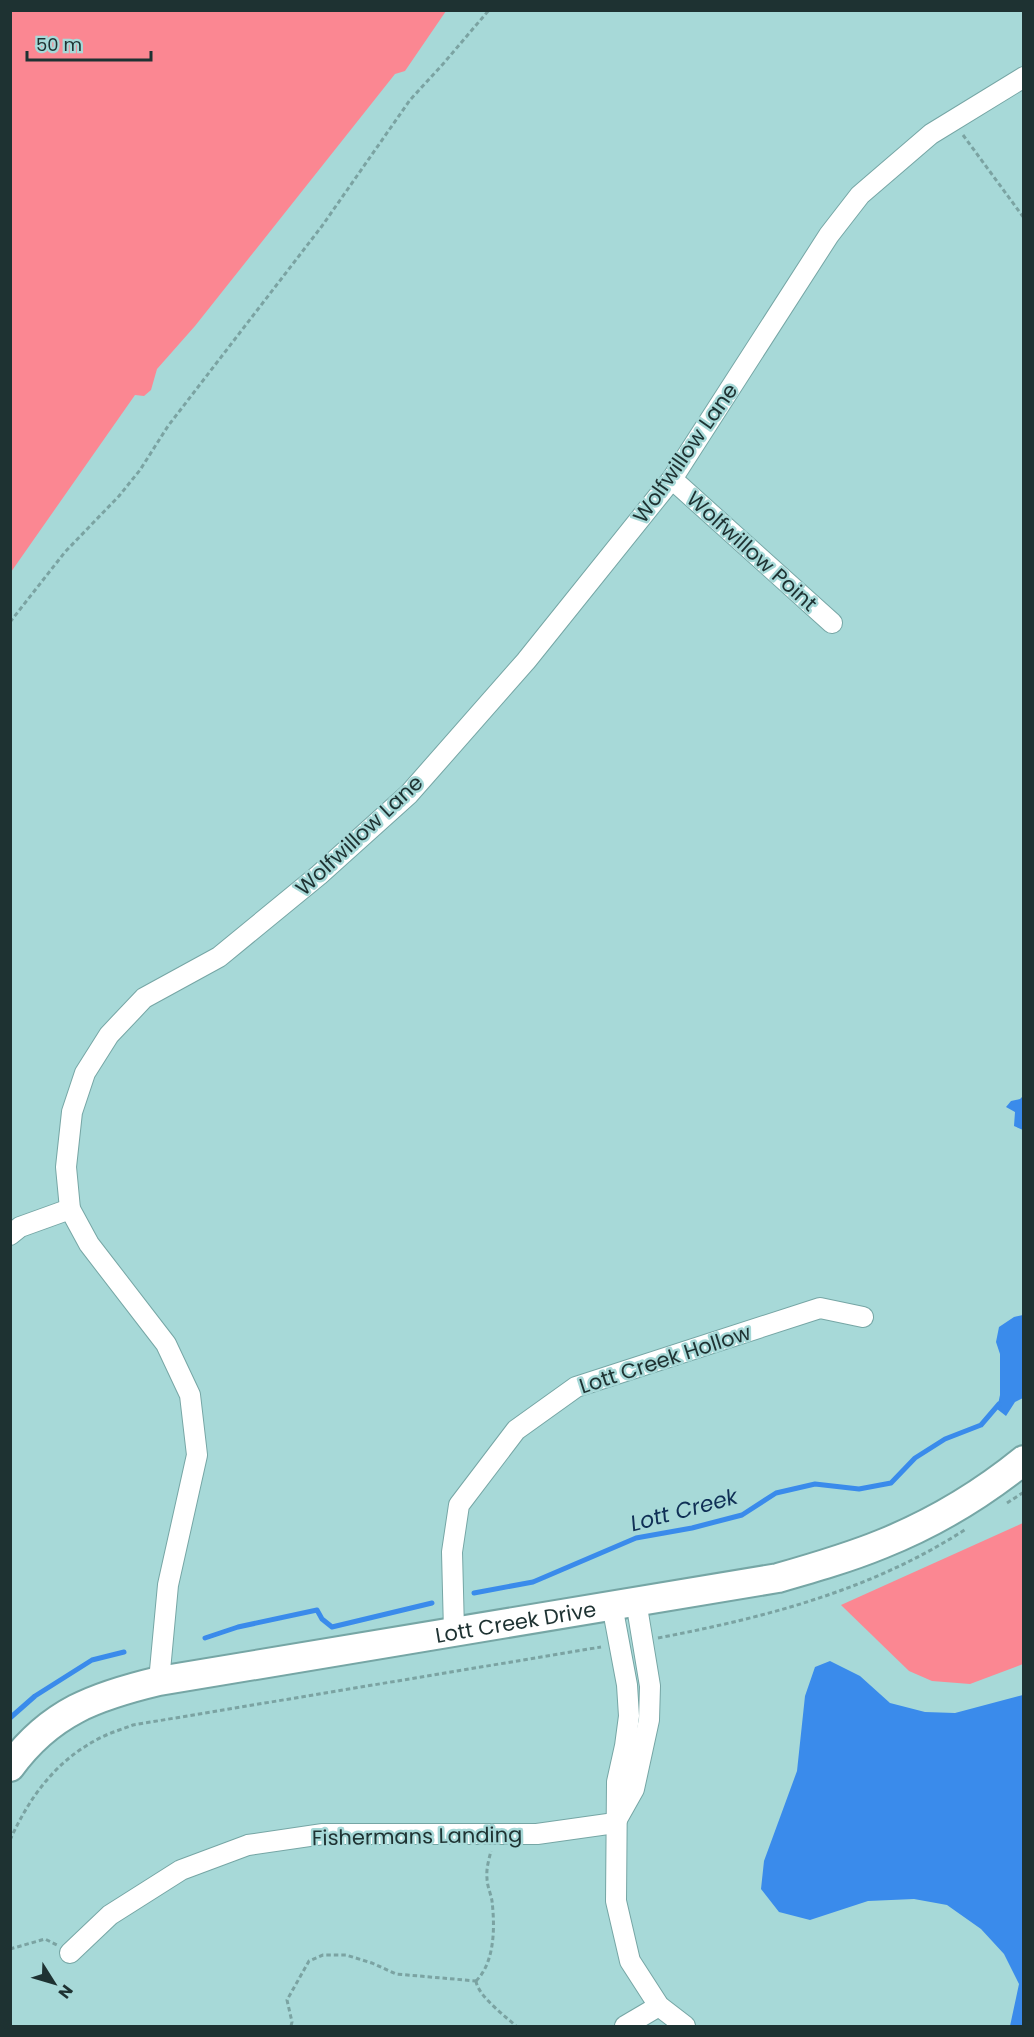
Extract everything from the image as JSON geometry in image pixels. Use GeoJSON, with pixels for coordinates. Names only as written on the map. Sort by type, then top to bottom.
{"type":"FeatureCollection","features":[{"type":"Feature","properties":{"kind":"street","name":"Wolfwillow Lane"},"geometry":{"type":"LineString","coordinates":[[159,1681],[168,1585],[197,1455],[190,1395],[166,1344],[89,1244],[70,1209],[66,1167],[72,1112],[85,1074],[109,1035],[144,998],[219,957],[319,875],[409,794],[526,661],[672,479],[829,234],[860,195],[931,134],[1023,77]]}},
{"type":"Feature","properties":{"kind":"street","name":"Wolfwillow Point"},"geometry":{"type":"LineString","coordinates":[[672,479],[832,623]]}},
{"type":"Feature","properties":{"kind":"street"},"geometry":{"type":"LineString","coordinates":[[10,1235],[20,1227],[70,1209]]}},
{"type":"Feature","properties":{"kind":"street","name":"Lott Creek Hollow"},"geometry":{"type":"LineString","coordinates":[[454,1631],[452,1552],[459,1505],[516,1430],[576,1387],[820,1308],[863,1317]]}},
{"type":"Feature","properties":{"kind":"street","name":"Lott Creek Drive"},"geometry":{"type":"LineString","coordinates":[[10,1767],[42,1731],[75,1709],[114,1692],[159,1681],[778,1578],[837,1561],[884,1544],[929,1521],[972,1497],[1023,1460]]}},
{"type":"Feature","properties":{"kind":"street"},"geometry":{"type":"LineString","coordinates":[[615,1823],[634,1789],[649,1720],[650,1686],[643,1641],[624,1603]]}},
{"type":"Feature","properties":{"kind":"street"},"geometry":{"type":"LineString","coordinates":[[624,1603],[620,1644],[627,1685],[629,1716],[617,1782],[616,1901],[630,1960],[658,2006],[685,2026]]}},
{"type":"Feature","properties":{"kind":"street","name":"Fishermans Landing"},"geometry":{"type":"LineString","coordinates":[[70,1953],[110,1916],[181,1870],[248,1845],[323,1834],[537,1834],[615,1823]]}},
{"type":"Feature","properties":{"kind":"street"},"geometry":{"type":"LineString","coordinates":[[625,2026],[658,2006]]}},
{"type":"Feature","properties":{"kind":"path"},"geometry":{"type":"LineString","coordinates":[[10,622],[65,552],[119,496],[140,470],[168,426],[322,226],[410,100],[489,10]]}},
{"type":"Feature","properties":{"kind":"path"},"geometry":{"type":"LineString","coordinates":[[953,121],[1023,218]]}},
{"type":"Feature","properties":{"kind":"path"},"geometry":{"type":"LineString","coordinates":[[998,1508],[1023,1492]]}},
{"type":"Feature","properties":{"kind":"path"},"geometry":{"type":"LineString","coordinates":[[643,1641],[789,1609],[844,1590],[944,1543],[972,1525]]}},
{"type":"Feature","properties":{"kind":"path"},"geometry":{"type":"LineString","coordinates":[[10,1840],[32,1798],[50,1775],[75,1754],[102,1737],[133,1725],[620,1644]]}},
{"type":"Feature","properties":{"kind":"path"},"geometry":{"type":"LineString","coordinates":[[476,1982],[484,1973],[491,1950],[492,1909],[486,1879],[492,1835]]}},
{"type":"Feature","properties":{"kind":"path"},"geometry":{"type":"LineString","coordinates":[[10,1949],[45,1939],[70,1953]]}},
{"type":"Feature","properties":{"kind":"path"},"geometry":{"type":"LineString","coordinates":[[291,2026],[288,2000],[309,1961],[323,1955],[346,1955],[396,1974],[476,1982]]}},
{"type":"Feature","properties":{"kind":"path"},"geometry":{"type":"LineString","coordinates":[[476,1982],[485,1997],[516,2026]]}},
{"type":"Feature","properties":{"kind":"shaded area"},"geometry":{"type":"Polygon","coordinates":[[[11,10],[446,11],[405,71],[395,74],[195,326],[157,369],[151,390],[144,396],[135,395],[11,572],[11,10]]]}},
{"type":"Feature","properties":{"kind":"shaded area"},"geometry":{"type":"Polygon","coordinates":[[[1023,1523],[1023,1664],[970,1684],[932,1681],[909,1671],[841,1605],[1023,1523]]]}},
{"type":"Feature","properties":{"kind":"water"},"geometry":{"type":"Polygon","coordinates":[[[1023,1096],[1023,1130],[1014,1126],[1015,1112],[1006,1107],[1011,1101],[1023,1096]]]}},
{"type":"Feature","properties":{"kind":"water"},"geometry":{"type":"Polygon","coordinates":[[[1023,1315],[1023,1398],[1015,1402],[1006,1416],[997,1409],[1000,1395],[1000,1354],[996,1342],[999,1327],[1014,1317],[1023,1315]]]}},
{"type":"Feature","properties":{"kind":"water"},"geometry":{"type":"Polygon","coordinates":[[[830,1661],[860,1676],[890,1703],[925,1712],[955,1713],[1023,1695],[1023,2026],[1010,2026],[1019,1984],[1004,1954],[981,1929],[947,1905],[914,1899],[868,1901],[810,1920],[779,1912],[761,1889],[764,1861],[797,1771],[805,1696],[815,1667],[830,1661]]]}},
{"type":"Feature","properties":{"kind":"waterway","name":"Lott Creek"},"geometry":{"type":"LineString","coordinates":[[474,1593],[533,1582],[636,1538],[692,1528],[742,1515],[776,1493],[815,1484],[859,1489],[891,1483],[915,1458],[945,1439],[981,1425],[999,1404]]}},
{"type":"Feature","properties":{"kind":"waterway","name":"Lott Creek"},"geometry":{"type":"LineString","coordinates":[[205,1638],[238,1627],[317,1610],[322,1619],[332,1627],[432,1603]]}},
{"type":"Feature","properties":{"kind":"waterway"},"geometry":{"type":"LineString","coordinates":[[10,1718],[35,1696],[92,1660],[124,1652]]}}]}
